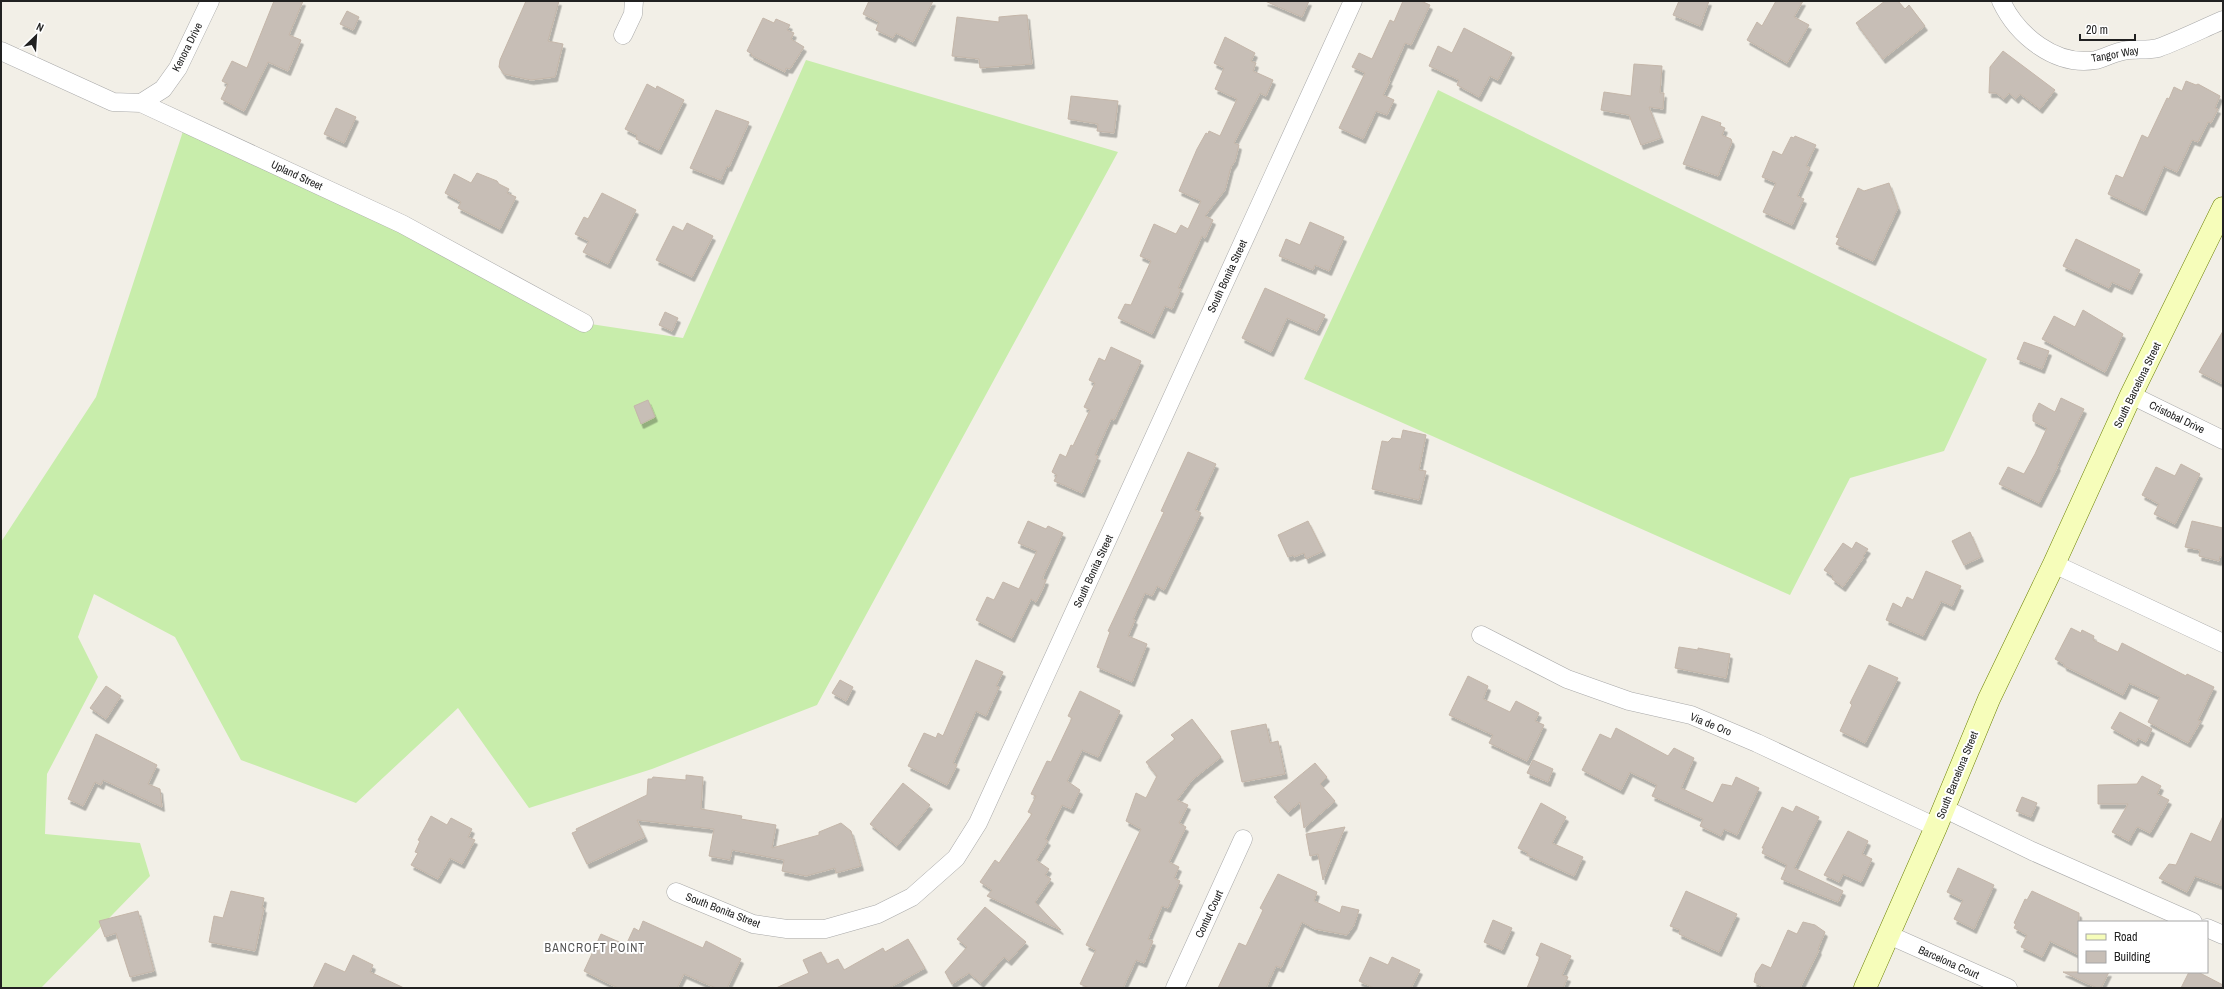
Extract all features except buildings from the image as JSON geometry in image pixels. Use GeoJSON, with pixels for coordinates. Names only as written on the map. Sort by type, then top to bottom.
{"type":"FeatureCollection","features":[{"type":"Feature","properties":{"kind":"main road","name":"South Barcelona Street"},"geometry":{"type":"LineString","coordinates":[[1866,988],[1940,818],[1989,699],[2054,564],[2131,395],[2223,208]]}},
{"type":"Feature","properties":{"kind":"street","name":"Kenora Drive"},"geometry":{"type":"LineString","coordinates":[[141,103],[163,89],[178,68],[210,1]]}},
{"type":"Feature","properties":{"kind":"street"},"geometry":{"type":"LineString","coordinates":[[623,35],[633,14],[634,1]]}},
{"type":"Feature","properties":{"kind":"street","name":"South Bonita Street"},"geometry":{"type":"LineString","coordinates":[[676,892],[753,924],[787,930],[825,929],[878,914],[912,897],[956,858],[981,815],[1353,1]]}},
{"type":"Feature","properties":{"kind":"street","name":"Tangor Way"},"geometry":{"type":"LineString","coordinates":[[2001,1],[2016,25],[2038,45],[2066,57],[2081,60],[2096,60],[2120,51],[2157,48],[2223,20]]}},
{"type":"Feature","properties":{"kind":"street","name":"Upland Street"},"geometry":{"type":"LineString","coordinates":[[1,51],[113,102],[141,103],[402,224],[584,323]]}},
{"type":"Feature","properties":{"kind":"street","name":"Cristobal Drive"},"geometry":{"type":"LineString","coordinates":[[2131,395],[2223,440]]}},
{"type":"Feature","properties":{"kind":"street"},"geometry":{"type":"LineString","coordinates":[[2054,564],[2223,643]]}},
{"type":"Feature","properties":{"kind":"street","name":"Via de Oro"},"geometry":{"type":"LineString","coordinates":[[1481,635],[1567,679],[1629,701],[1691,715],[1940,818],[2032,851],[2192,921]]}},
{"type":"Feature","properties":{"kind":"street","name":"Contut Court"},"geometry":{"type":"LineString","coordinates":[[1175,988],[1243,839]]}},
{"type":"Feature","properties":{"kind":"street"},"geometry":{"type":"LineString","coordinates":[[2208,928],[2223,935]]}},
{"type":"Feature","properties":{"kind":"street","name":"Barcelona Court"},"geometry":{"type":"LineString","coordinates":[[1889,935],[2008,988]]}},
{"type":"Feature","properties":{"kind":"green space"},"geometry":{"type":"Polygon","coordinates":[[[806,60],[1118,152],[817,705],[652,769],[529,808],[458,708],[356,803],[241,760],[175,637],[94,594],[78,637],[98,677],[47,774],[45,834],[140,843],[150,876],[41,988],[1,988],[1,542],[96,397],[187,119],[584,323],[683,338],[806,60]]]}},
{"type":"Feature","properties":{"kind":"green space"},"geometry":{"type":"Polygon","coordinates":[[[1438,90],[1987,359],[1944,451],[1850,478],[1790,595],[1304,379],[1438,90]]]}},
{"type":"Feature","properties":{"kind":"district","name":"BANCROFT POINT"},"geometry":{"type":"Point","coordinates":[595,948]}}]}
